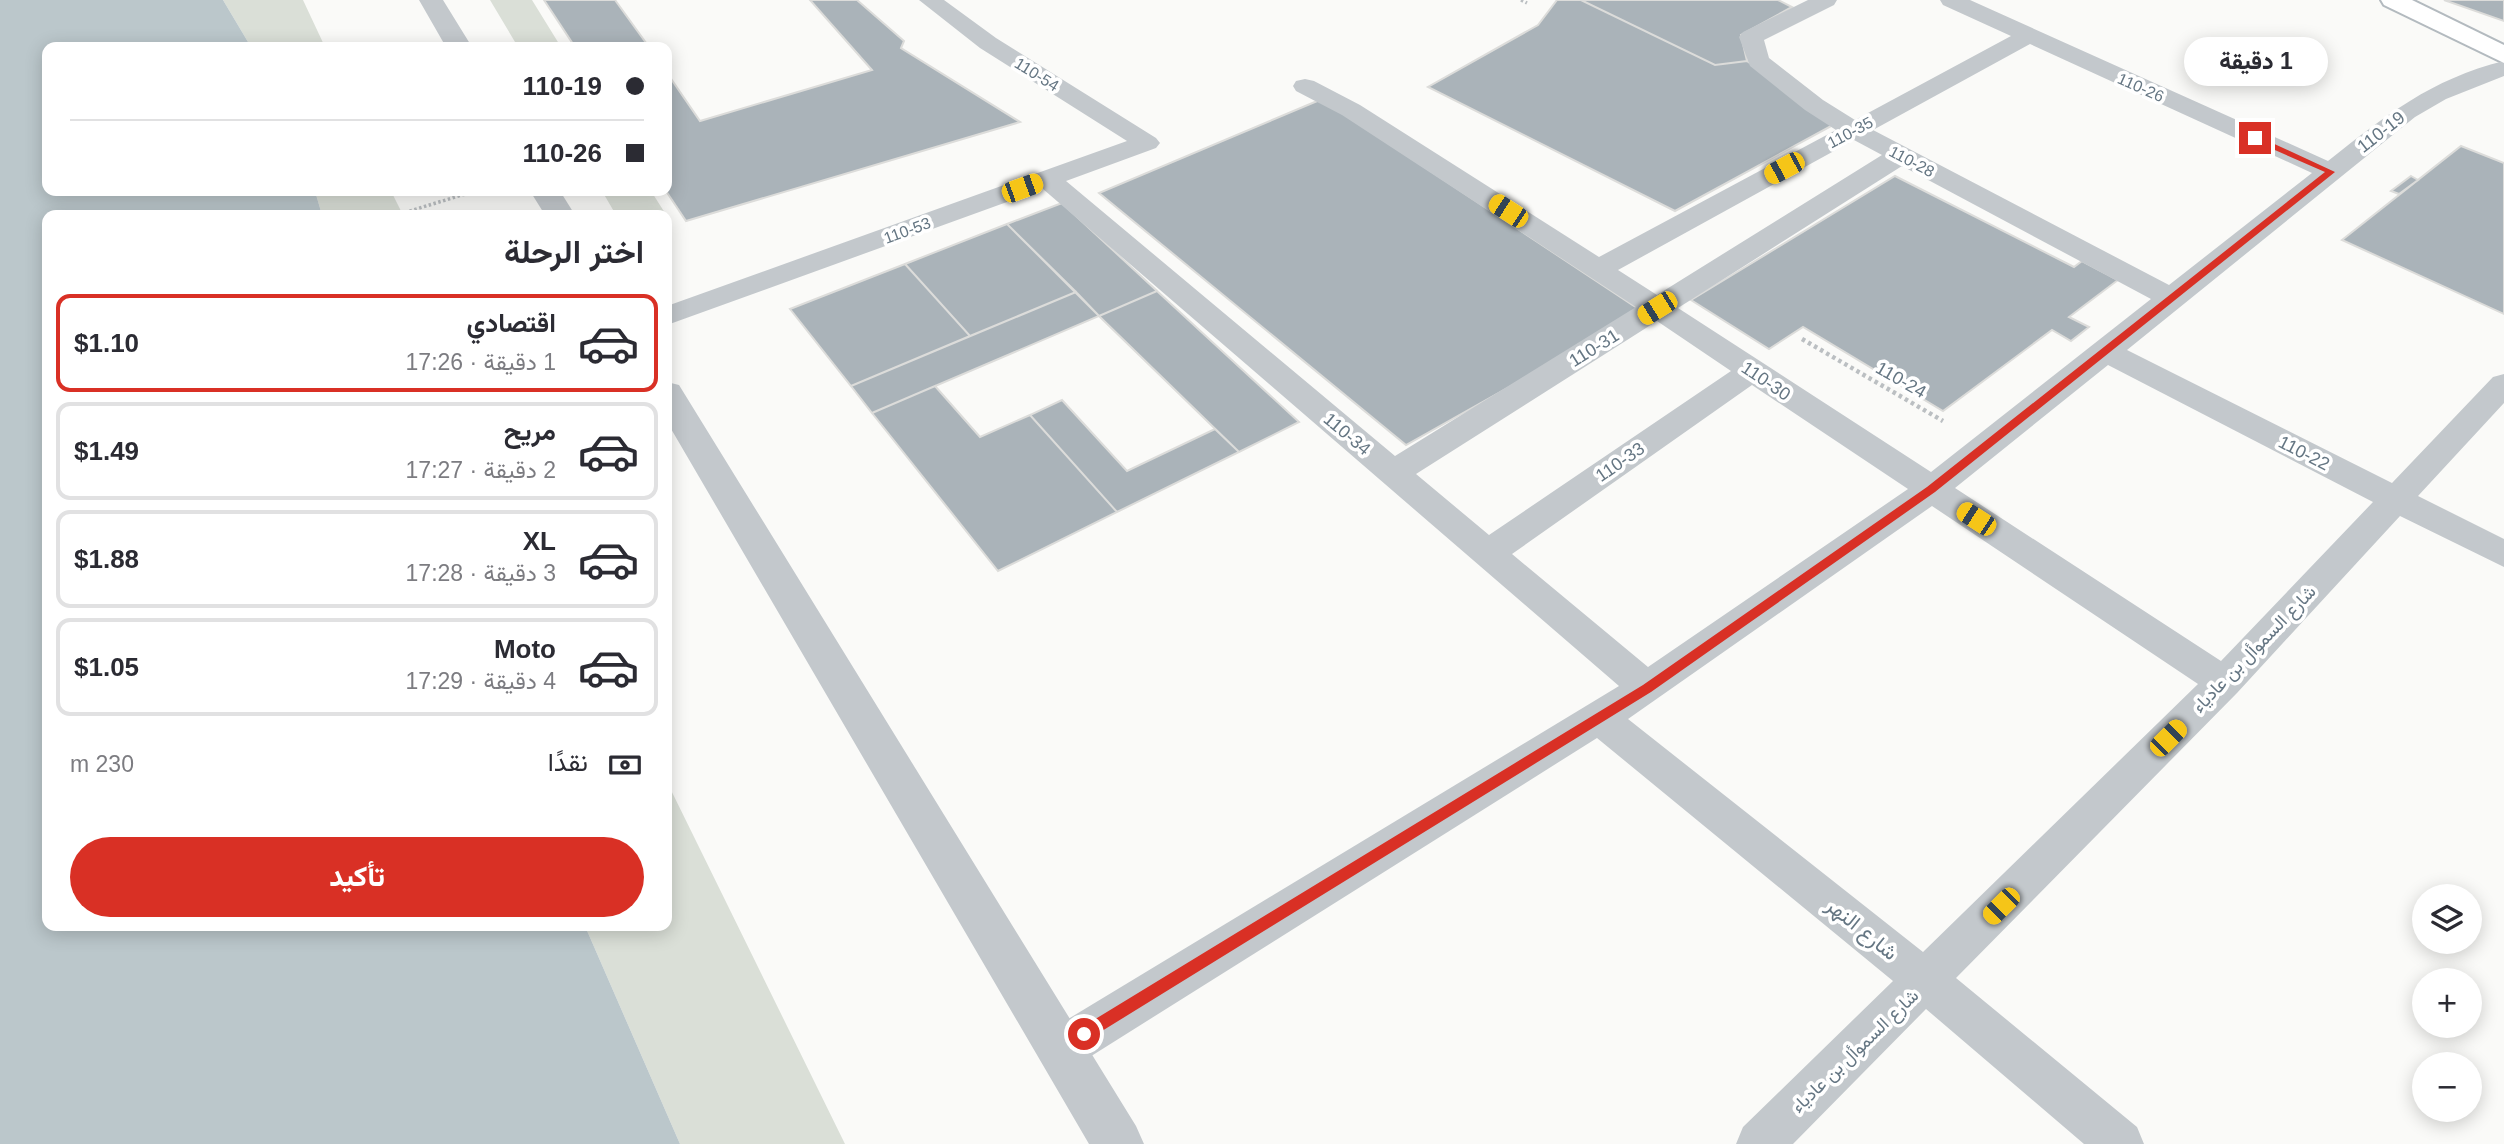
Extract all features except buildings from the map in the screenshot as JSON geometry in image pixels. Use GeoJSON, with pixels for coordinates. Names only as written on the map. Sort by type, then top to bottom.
{"type":"FeatureCollection","features":[{"type":"Feature","properties":{"kind":"main road"},"geometry":{"type":"LineString","coordinates":[[2393,0],[2504,55]]}},
{"type":"Feature","properties":{"kind":"street"},"geometry":{"type":"LineString","coordinates":[[431,0],[456,42]]}},
{"type":"Feature","properties":{"kind":"street"},"geometry":{"type":"LineString","coordinates":[[672,401],[1118,1144]]}},
{"type":"Feature","properties":{"kind":"lane","name":"110-54"},"geometry":{"type":"LineString","coordinates":[[930,0],[988,43],[1147,143]]}},
{"type":"Feature","properties":{"kind":"lane","name":"110-28"},"geometry":{"type":"LineString","coordinates":[[1826,0],[1751,37],[1758,61],[1814,104],[1854,130],[2171,298]]}},
{"type":"Feature","properties":{"kind":"lane","name":"110-26"},"geometry":{"type":"LineString","coordinates":[[1951,0],[2331,172]]}},
{"type":"Feature","properties":{"kind":"lane","name":"110-35"},"geometry":{"type":"LineString","coordinates":[[1598,269],[2028,36]]}},
{"type":"Feature","properties":{"kind":"lane","name":"110-19"},"geometry":{"type":"LineString","coordinates":[[1061,1049],[1647,688],[1931,490],[2406,112],[2437,94],[2504,68]]}},
{"type":"Feature","properties":{"kind":"lane","name":"110-30"},"geometry":{"type":"LineString","coordinates":[[1304,86],[1351,110],[1598,269],[2224,682]]}},
{"type":"Feature","properties":{"kind":"lane","name":"110-53"},"geometry":{"type":"LineString","coordinates":[[672,314],[1147,143]]}},
{"type":"Feature","properties":{"kind":"lane","name":"110-31"},"geometry":{"type":"LineString","coordinates":[[1393,473],[1901,155]]}},
{"type":"Feature","properties":{"kind":"lane","name":"110-34"},"geometry":{"type":"LineString","coordinates":[[1047,179],[1647,688]]}},
{"type":"Feature","properties":{"kind":"lane","name":"110-22"},"geometry":{"type":"LineString","coordinates":[[2104,351],[2504,554]]}},
{"type":"Feature","properties":{"kind":"lane","name":"110-33"},"geometry":{"type":"LineString","coordinates":[[1488,553],[1752,371]]}},
{"type":"Feature","properties":{"kind":"lane","name":"شارع السموأل بن عادياء"},"geometry":{"type":"LineString","coordinates":[[1760,1144],[2224,682],[2504,384]]}},
{"type":"Feature","properties":{"kind":"lane","name":"شارع النهر"},"geometry":{"type":"LineString","coordinates":[[1600,718],[1926,981],[2120,1144]]}},
{"type":"Feature","properties":{"kind":"path"},"geometry":{"type":"LineString","coordinates":[[1521,0],[1527,3]]}},
{"type":"Feature","properties":{"kind":"path"},"geometry":{"type":"LineString","coordinates":[[413,210],[459,196]]}},
{"type":"Feature","properties":{"kind":"path","name":"110-24"},"geometry":{"type":"LineString","coordinates":[[1802,339],[1986,446]]}},
{"type":"Feature","properties":{"kind":"shaded area"},"geometry":{"type":"Polygon","coordinates":[[[0,0],[223,0],[248,42],[42,42],[42,196],[316,196],[321,210],[42,210],[42,931],[587,931],[680,1144],[0,1144],[0,0]]]}},
{"type":"Feature","properties":{"kind":"shaded area"},"geometry":{"type":"Polygon","coordinates":[[[223,0],[303,0],[323,42],[248,42],[223,0]]]}},
{"type":"Feature","properties":{"kind":"shaded area"},"geometry":{"type":"Polygon","coordinates":[[[490,0],[532,0],[558,42],[515,42],[490,0]]]}},
{"type":"Feature","properties":{"kind":"shaded area"},"geometry":{"type":"Polygon","coordinates":[[[316,196],[394,196],[400,210],[321,210],[316,196]]]}},
{"type":"Feature","properties":{"kind":"shaded area"},"geometry":{"type":"Polygon","coordinates":[[[605,196],[654,196],[663,210],[613,210],[605,196]]]}},
{"type":"Feature","properties":{"kind":"shaded area"},"geometry":{"type":"Polygon","coordinates":[[[672,792],[845,1144],[680,1144],[587,931],[672,931],[672,792]]]}},
{"type":"Feature","properties":{"kind":"route"},"geometry":{"type":"LineString","coordinates":[[1084,1034],[1647,688],[1931,490],[2331,172],[2255,138]]}}]}
